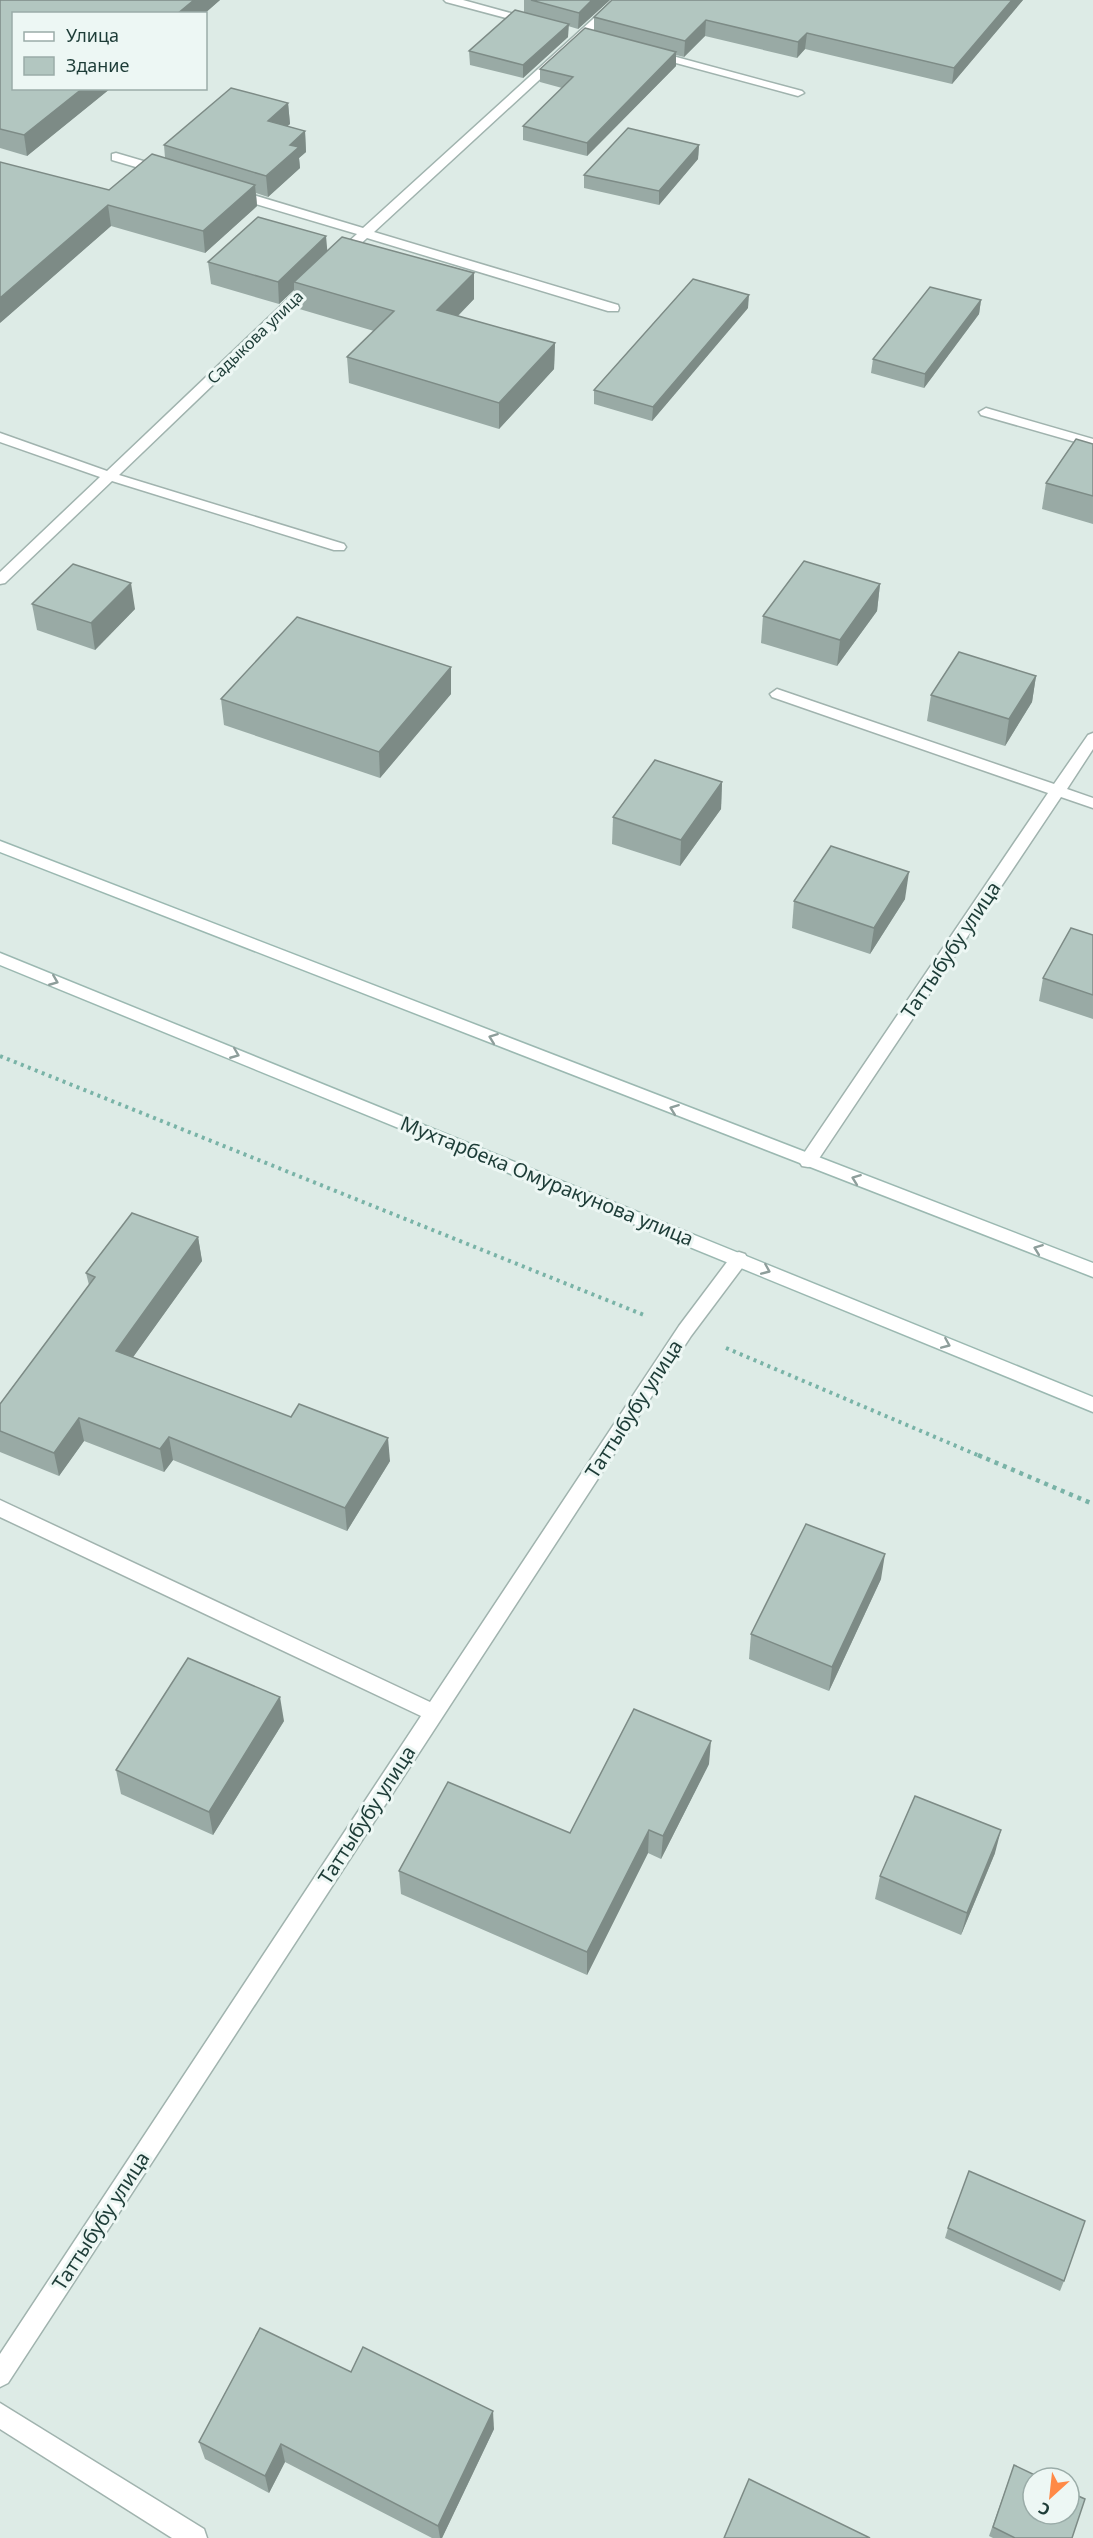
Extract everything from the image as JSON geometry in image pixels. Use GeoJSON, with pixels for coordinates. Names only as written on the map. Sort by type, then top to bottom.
{"type":"FeatureCollection","features":[{"type":"Feature","properties":{"kind":"street"},"geometry":{"type":"LineString","coordinates":[[450,0],[548,26]]}},
{"type":"Feature","properties":{"kind":"street","name":"Садыкова улица"},"geometry":{"type":"LineString","coordinates":[[0,580],[364,233],[620,0]]}},
{"type":"Feature","properties":{"kind":"street"},"geometry":{"type":"LineString","coordinates":[[638,50],[798,93]]}},
{"type":"Feature","properties":{"kind":"street"},"geometry":{"type":"LineString","coordinates":[[117,157],[173,174]]}},
{"type":"Feature","properties":{"kind":"street"},"geometry":{"type":"LineString","coordinates":[[218,188],[613,308]]}},
{"type":"Feature","properties":{"kind":"street"},"geometry":{"type":"LineString","coordinates":[[986,412],[1093,443]]}},
{"type":"Feature","properties":{"kind":"street"},"geometry":{"type":"LineString","coordinates":[[0,437],[109,476],[339,547]]}},
{"type":"Feature","properties":{"kind":"street"},"geometry":{"type":"LineString","coordinates":[[777,694],[1093,803]]}},
{"type":"Feature","properties":{"kind":"street","name":"Таттыбубу улица"},"geometry":{"type":"LineString","coordinates":[[808,1161],[1093,738]]}},
{"type":"Feature","properties":{"kind":"street"},"geometry":{"type":"LineString","coordinates":[[0,846],[1093,1270]]}},
{"type":"Feature","properties":{"kind":"street","name":"Мухтарбека Омуракунова улица"},"geometry":{"type":"LineString","coordinates":[[0,959],[739,1259],[1093,1406]]}},
{"type":"Feature","properties":{"kind":"street","name":"Таттыбубу улица"},"geometry":{"type":"LineString","coordinates":[[0,2374],[685,1331],[739,1259]]}},
{"type":"Feature","properties":{"kind":"street"},"geometry":{"type":"LineString","coordinates":[[0,1508],[434,1713]]}},
{"type":"Feature","properties":{"kind":"street"},"geometry":{"type":"LineString","coordinates":[[0,2415],[195,2538]]}},
{"type":"Feature","properties":{"kind":"path"},"geometry":{"type":"LineString","coordinates":[[0,1056],[685,1331],[1093,1504]]}},
{"type":"Feature","properties":{"kind":"building"},"geometry":{"type":"Polygon","coordinates":[[[0,0],[194,0],[179,12],[12,12],[12,90],[80,90],[24,135],[0,129],[0,0]]]}},
{"type":"Feature","properties":{"kind":"building"},"geometry":{"type":"Polygon","coordinates":[[[531,0],[592,0],[579,13],[531,0]]]}},
{"type":"Feature","properties":{"kind":"building"},"geometry":{"type":"Polygon","coordinates":[[[612,0],[1012,0],[954,68],[807,33],[798,42],[706,20],[685,41],[594,17],[612,0]]]}},
{"type":"Feature","properties":{"kind":"building"},"geometry":{"type":"Polygon","coordinates":[[[515,10],[569,24],[523,65],[469,51],[515,10]]]}},
{"type":"Feature","properties":{"kind":"building"},"geometry":{"type":"Polygon","coordinates":[[[585,28],[676,52],[587,143],[523,126],[573,77],[540,69],[585,28]]]}},
{"type":"Feature","properties":{"kind":"building"},"geometry":{"type":"Polygon","coordinates":[[[231,88],[288,103],[268,121],[305,131],[290,145],[299,147],[266,176],[164,145],[231,88]]]}},
{"type":"Feature","properties":{"kind":"building"},"geometry":{"type":"Polygon","coordinates":[[[628,128],[699,145],[659,191],[584,175],[628,128]]]}},
{"type":"Feature","properties":{"kind":"building"},"geometry":{"type":"Polygon","coordinates":[[[152,154],[255,185],[203,231],[108,205],[0,298],[0,162],[109,190],[152,154]]]}},
{"type":"Feature","properties":{"kind":"building"},"geometry":{"type":"Polygon","coordinates":[[[258,217],[326,236],[278,282],[208,262],[258,217]]]}},
{"type":"Feature","properties":{"kind":"building"},"geometry":{"type":"Polygon","coordinates":[[[342,237],[474,273],[437,310],[555,343],[499,403],[347,357],[394,311],[294,282],[342,237]]]}},
{"type":"Feature","properties":{"kind":"building"},"geometry":{"type":"Polygon","coordinates":[[[693,279],[749,295],[653,407],[594,390],[693,279]]]}},
{"type":"Feature","properties":{"kind":"building"},"geometry":{"type":"Polygon","coordinates":[[[930,287],[981,300],[925,374],[873,359],[930,287]]]}},
{"type":"Feature","properties":{"kind":"building"},"geometry":{"type":"Polygon","coordinates":[[[1076,439],[1093,444],[1093,496],[1046,483],[1076,439]]]}},
{"type":"Feature","properties":{"kind":"building"},"geometry":{"type":"Polygon","coordinates":[[[804,561],[880,584],[840,640],[763,616],[804,561]]]}},
{"type":"Feature","properties":{"kind":"building"},"geometry":{"type":"Polygon","coordinates":[[[73,564],[131,583],[91,623],[32,604],[73,564]]]}},
{"type":"Feature","properties":{"kind":"building"},"geometry":{"type":"Polygon","coordinates":[[[297,617],[451,667],[379,752],[221,699],[297,617]]]}},
{"type":"Feature","properties":{"kind":"building"},"geometry":{"type":"Polygon","coordinates":[[[959,652],[1036,676],[1009,719],[931,695],[959,652]]]}},
{"type":"Feature","properties":{"kind":"building"},"geometry":{"type":"Polygon","coordinates":[[[655,760],[722,782],[681,840],[613,817],[655,760]]]}},
{"type":"Feature","properties":{"kind":"building"},"geometry":{"type":"Polygon","coordinates":[[[831,846],[909,872],[874,928],[794,901],[831,846]]]}},
{"type":"Feature","properties":{"kind":"building"},"geometry":{"type":"Polygon","coordinates":[[[1071,928],[1093,935],[1093,995],[1043,978],[1071,928]]]}},
{"type":"Feature","properties":{"kind":"building"},"geometry":{"type":"Polygon","coordinates":[[[132,1213],[198,1237],[116,1351],[291,1417],[299,1404],[388,1438],[345,1508],[169,1437],[160,1449],[79,1418],[54,1453],[0,1431],[0,1404],[95,1277],[86,1273],[132,1213]]]}},
{"type":"Feature","properties":{"kind":"building"},"geometry":{"type":"Polygon","coordinates":[[[806,1524],[885,1554],[832,1667],[751,1634],[806,1524]]]}},
{"type":"Feature","properties":{"kind":"building"},"geometry":{"type":"Polygon","coordinates":[[[188,1658],[280,1697],[209,1812],[116,1770],[188,1658]]]}},
{"type":"Feature","properties":{"kind":"building"},"geometry":{"type":"Polygon","coordinates":[[[634,1709],[711,1741],[663,1836],[649,1830],[587,1952],[399,1871],[448,1782],[570,1833],[634,1709]]]}},
{"type":"Feature","properties":{"kind":"building"},"geometry":{"type":"Polygon","coordinates":[[[915,1796],[1001,1830],[967,1913],[880,1876],[915,1796]]]}},
{"type":"Feature","properties":{"kind":"building"},"geometry":{"type":"Polygon","coordinates":[[[969,2171],[1085,2221],[1064,2281],[948,2228],[969,2171]]]}},
{"type":"Feature","properties":{"kind":"building"},"geometry":{"type":"Polygon","coordinates":[[[260,2328],[351,2372],[363,2347],[493,2411],[438,2526],[281,2444],[265,2476],[199,2442],[260,2328]]]}},
{"type":"Feature","properties":{"kind":"building"},"geometry":{"type":"Polygon","coordinates":[[[1014,2465],[1021,2468],[1021,2526],[1076,2526],[1072,2538],[1015,2538],[993,2527],[1014,2465]]]}},
{"type":"Feature","properties":{"kind":"building"},"geometry":{"type":"Polygon","coordinates":[[[749,2479],[870,2538],[724,2538],[749,2479]]]}},
{"type":"Feature","properties":{"kind":"building"},"geometry":{"type":"Polygon","coordinates":[[[1081,2497],[1085,2499],[1081,2511],[1081,2497]]]}}]}
